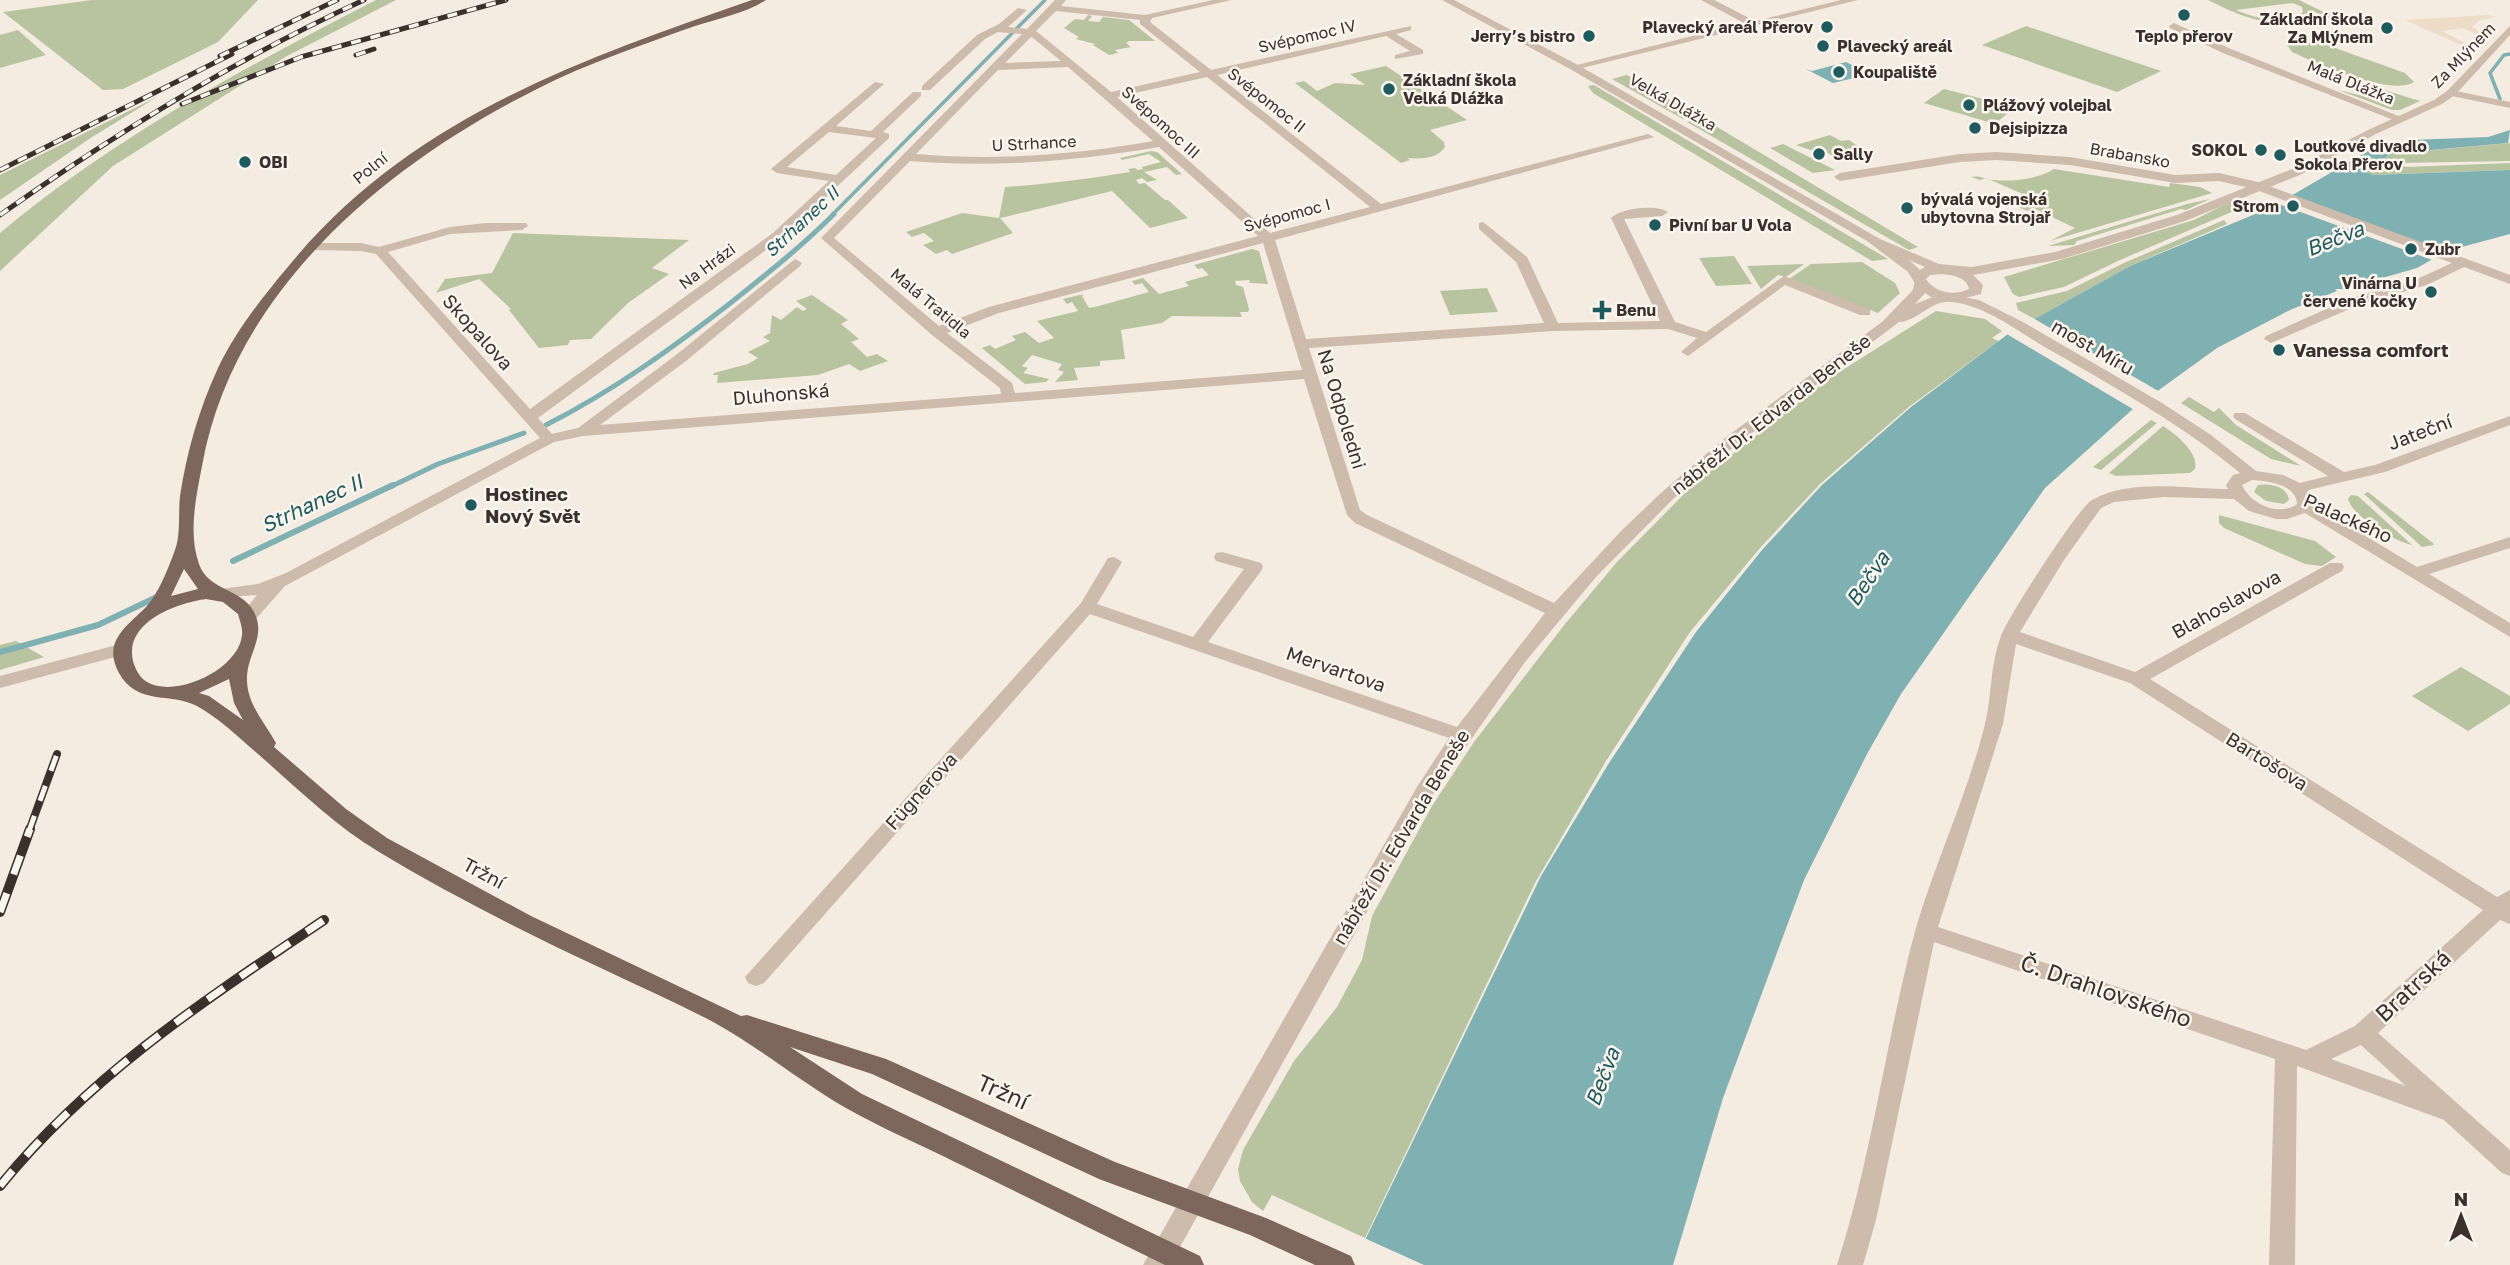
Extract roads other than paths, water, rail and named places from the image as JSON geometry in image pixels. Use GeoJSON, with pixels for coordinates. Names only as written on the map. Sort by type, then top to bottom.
{"type":"FeatureCollection","features":[{"type":"Feature","properties":{"kind":"main road"},"geometry":{"type":"LineString","coordinates":[[721,14],[755,0]]}},
{"type":"Feature","properties":{"kind":"main road","name":"Polní"},"geometry":{"type":"LineString","coordinates":[[219,594],[198,581],[189,567],[186,541],[188,494],[203,420],[229,360],[262,307],[313,246],[394,173],[493,107],[578,66],[761,0]]}},
{"type":"Feature","properties":{"kind":"main road"},"geometry":{"type":"LineString","coordinates":[[721,14],[770,0]]}},
{"type":"Feature","properties":{"kind":"main road","name":"Polní"},"geometry":{"type":"LineString","coordinates":[[150,610],[168,587],[186,541]]}},
{"type":"Feature","properties":{"kind":"main road","name":"Dluhonská"},"geometry":{"type":"LineString","coordinates":[[150,610],[191,594],[219,594]]}},
{"type":"Feature","properties":{"kind":"main road"},"geometry":{"type":"LineString","coordinates":[[150,610],[131,631],[123,659],[131,678],[146,690],[169,693],[184,691],[214,680],[243,657],[250,635],[248,617],[240,605],[219,594]]}},
{"type":"Feature","properties":{"kind":"main road","name":"Tržní"},"geometry":{"type":"LineString","coordinates":[[243,657],[236,674],[237,688],[248,714],[278,761]]}},
{"type":"Feature","properties":{"kind":"main road","name":"Tržní"},"geometry":{"type":"LineString","coordinates":[[169,693],[203,701],[234,723],[339,814],[380,843],[443,879],[524,922],[724,1017],[854,1101],[1160,1258],[1191,1265]]}},
{"type":"Feature","properties":{"kind":"main road","name":"Tržní"},"geometry":{"type":"LineString","coordinates":[[724,1017],[878,1066],[1108,1171],[1257,1226],[1342,1265]]}},
{"type":"Feature","properties":{"kind":"street"},"geometry":{"type":"LineString","coordinates":[[1150,16],[1152,11],[1167,0]]}},
{"type":"Feature","properties":{"kind":"street"},"geometry":{"type":"LineString","coordinates":[[908,156],[995,67],[1026,31],[1057,4],[1150,16],[1204,2],[1227,0]]}},
{"type":"Feature","properties":{"kind":"street","name":"Velká Dlážka"},"geometry":{"type":"LineString","coordinates":[[1447,0],[1574,67],[1877,242],[1913,270],[1920,282]]}},
{"type":"Feature","properties":{"kind":"street"},"geometry":{"type":"LineString","coordinates":[[1706,0],[1754,24]]}},
{"type":"Feature","properties":{"kind":"street"},"geometry":{"type":"LineString","coordinates":[[1574,67],[1853,0]]}},
{"type":"Feature","properties":{"kind":"street"},"geometry":{"type":"LineString","coordinates":[[827,128],[873,135],[981,37],[1002,29],[1022,10]]}},
{"type":"Feature","properties":{"kind":"street","name":"Svépomoc II"},"geometry":{"type":"LineString","coordinates":[[1150,16],[1146,25],[1379,208]]}},
{"type":"Feature","properties":{"kind":"street","name":"Malá Dlážka"},"geometry":{"type":"LineString","coordinates":[[2174,26],[2227,51],[2400,119]]}},
{"type":"Feature","properties":{"kind":"street","name":"Svépomoc IV"},"geometry":{"type":"LineString","coordinates":[[1109,96],[1407,28]]}},
{"type":"Feature","properties":{"kind":"street"},"geometry":{"type":"LineString","coordinates":[[1002,29],[1026,31]]}},
{"type":"Feature","properties":{"kind":"street","name":"Za Mlýnem"},"geometry":{"type":"LineString","coordinates":[[2400,119],[2451,93],[2510,29]]}},
{"type":"Feature","properties":{"kind":"street","name":"Svépomoc III"},"geometry":{"type":"LineString","coordinates":[[1026,31],[1109,96],[1268,239]]}},
{"type":"Feature","properties":{"kind":"street"},"geometry":{"type":"LineString","coordinates":[[1388,33],[1419,52],[1399,57]]}},
{"type":"Feature","properties":{"kind":"street"},"geometry":{"type":"LineString","coordinates":[[995,67],[1071,64]]}},
{"type":"Feature","properties":{"kind":"street"},"geometry":{"type":"LineString","coordinates":[[838,179],[777,169],[879,84]]}},
{"type":"Feature","properties":{"kind":"street"},"geometry":{"type":"LineString","coordinates":[[2451,93],[2510,105]]}},
{"type":"Feature","properties":{"kind":"street"},"geometry":{"type":"LineString","coordinates":[[1920,282],[1920,275],[1926,271],[1972,271],[2054,257],[2181,218],[2296,172],[2400,119]]}},
{"type":"Feature","properties":{"kind":"street","name":"Na Hrázi"},"geometry":{"type":"LineString","coordinates":[[529,417],[777,236],[885,136],[873,135]]}},
{"type":"Feature","properties":{"kind":"street","name":"Svépomoc I"},"geometry":{"type":"LineString","coordinates":[[937,332],[993,310],[1648,137]]}},
{"type":"Feature","properties":{"kind":"street","name":"U Strhance"},"geometry":{"type":"LineString","coordinates":[[908,156],[1013,162],[1088,156],[1161,143]]}},
{"type":"Feature","properties":{"kind":"street","name":"Malá Tratidla"},"geometry":{"type":"LineString","coordinates":[[908,156],[827,238],[937,332],[1007,386],[1009,397]]}},
{"type":"Feature","properties":{"kind":"street","name":"Brabansko"},"geometry":{"type":"LineString","coordinates":[[1840,177],[1960,158],[1996,156],[2045,158],[2193,179],[2219,177],[2258,186],[2510,279]]}},
{"type":"Feature","properties":{"kind":"street"},"geometry":{"type":"LineString","coordinates":[[2193,179],[2216,181],[2244,192]]}},
{"type":"Feature","properties":{"kind":"street"},"geometry":{"type":"LineString","coordinates":[[1662,212],[1623,214],[1617,218],[1669,325]]}},
{"type":"Feature","properties":{"kind":"street"},"geometry":{"type":"LineString","coordinates":[[313,246],[361,247],[380,251],[404,240],[484,225],[522,226]]}},
{"type":"Feature","properties":{"kind":"street"},"geometry":{"type":"LineString","coordinates":[[1483,226],[1522,260],[1553,327]]}},
{"type":"Feature","properties":{"kind":"street"},"geometry":{"type":"LineString","coordinates":[[1268,239],[1300,344]]}},
{"type":"Feature","properties":{"kind":"street","name":"Velká Dlážka"},"geometry":{"type":"LineString","coordinates":[[1877,242],[1947,270]]}},
{"type":"Feature","properties":{"kind":"street","name":"Skopalova"},"geometry":{"type":"LineString","coordinates":[[380,251],[549,439]]}},
{"type":"Feature","properties":{"kind":"street","name":"nábřeží Dr. Edvarda Beneše"},"geometry":{"type":"LineString","coordinates":[[1888,324],[1939,298],[1968,296],[1986,279],[2054,257]]}},
{"type":"Feature","properties":{"kind":"street"},"geometry":{"type":"LineString","coordinates":[[2271,339],[2356,301],[2422,282],[2463,262]]}},
{"type":"Feature","properties":{"kind":"street"},"geometry":{"type":"LineString","coordinates":[[583,431],[681,358],[794,263]]}},
{"type":"Feature","properties":{"kind":"street","name":"most Míru"},"geometry":{"type":"LineString","coordinates":[[1947,270],[1968,277],[2014,323]]}},
{"type":"Feature","properties":{"kind":"street"},"geometry":{"type":"LineString","coordinates":[[1688,352],[1784,280],[1866,312]]}},
{"type":"Feature","properties":{"kind":"street","name":"nábřeží Dr. Edvarda Beneše"},"geometry":{"type":"LineString","coordinates":[[1160,1258],[1383,864],[1461,734],[1556,611],[1619,541],[1664,498],[1746,430],[1888,324],[1920,291],[1920,282]]}},
{"type":"Feature","properties":{"kind":"street","name":"most Míru"},"geometry":{"type":"LineString","coordinates":[[1920,282],[1934,293],[2014,323],[2208,439],[2252,475]]}},
{"type":"Feature","properties":{"kind":"street","name":"Na Odpoledni"},"geometry":{"type":"LineString","coordinates":[[1556,611],[1361,519],[1353,512],[1300,344],[1553,327],[1669,325],[1708,337]]}},
{"type":"Feature","properties":{"kind":"street","name":"Dluhonská"},"geometry":{"type":"LineString","coordinates":[[219,594],[261,589],[292,577],[549,439],[583,431],[1308,374]]}},
{"type":"Feature","properties":{"kind":"street"},"geometry":{"type":"LineString","coordinates":[[2241,416],[2344,479]]}},
{"type":"Feature","properties":{"kind":"street","name":"Jateční"},"geometry":{"type":"LineString","coordinates":[[2297,488],[2380,469],[2510,420]]}},
{"type":"Feature","properties":{"kind":"street"},"geometry":{"type":"LineString","coordinates":[[1850,1265],[1864,1220],[1926,931],[1994,724],[2003,661],[2010,635],[2057,558],[2095,505],[2102,501],[2143,493],[2238,494],[2235,482],[2243,476],[2252,475],[2272,477],[2297,488],[2305,498],[2305,506],[2300,511],[2287,514]]}},
{"type":"Feature","properties":{"kind":"street","name":"Palackého"},"geometry":{"type":"LineString","coordinates":[[2238,494],[2257,508],[2287,514],[2392,560]]}},
{"type":"Feature","properties":{"kind":"street","name":"Palackého"},"geometry":{"type":"LineString","coordinates":[[2305,506],[2510,631]]}},
{"type":"Feature","properties":{"kind":"street"},"geometry":{"type":"LineString","coordinates":[[2415,573],[2510,542]]}},
{"type":"Feature","properties":{"kind":"street"},"geometry":{"type":"LineString","coordinates":[[1197,645],[1255,567],[1222,557]]}},
{"type":"Feature","properties":{"kind":"street"},"geometry":{"type":"LineString","coordinates":[[1087,607],[1114,562]]}},
{"type":"Feature","properties":{"kind":"street","name":"Blahoslavova"},"geometry":{"type":"LineString","coordinates":[[2136,679],[2336,567]]}},
{"type":"Feature","properties":{"kind":"street","name":"Dluhonská"},"geometry":{"type":"LineString","coordinates":[[248,617],[267,595],[292,577]]}},
{"type":"Feature","properties":{"kind":"street","name":"Mervartova"},"geometry":{"type":"LineString","coordinates":[[1087,607],[1461,734]]}},
{"type":"Feature","properties":{"kind":"street","name":"Fügnerova"},"geometry":{"type":"LineString","coordinates":[[756,977],[1087,607]]}},
{"type":"Feature","properties":{"kind":"street","name":"Bartošova"},"geometry":{"type":"LineString","coordinates":[[2010,635],[2136,679],[2506,907]]}},
{"type":"Feature","properties":{"kind":"street"},"geometry":{"type":"LineString","coordinates":[[0,682],[124,649]]}},
{"type":"Feature","properties":{"kind":"street","name":"Bratrská"},"geometry":{"type":"LineString","coordinates":[[2296,1056],[2363,1032],[2506,907]]}},
{"type":"Feature","properties":{"kind":"street","name":"Č. Drahlovského"},"geometry":{"type":"LineString","coordinates":[[1926,931],[2296,1056],[2452,1113],[2510,1165]]}},
{"type":"Feature","properties":{"kind":"street"},"geometry":{"type":"LineString","coordinates":[[2363,1032],[2452,1113]]}},
{"type":"Feature","properties":{"kind":"street"},"geometry":{"type":"LineString","coordinates":[[2281,1265],[2296,1056]]}},
{"type":"Feature","properties":{"kind":"street"},"geometry":{"type":"LineString","coordinates":[[1863,1265],[1864,1220]]}},
{"type":"Feature","properties":{"kind":"water","name":"Koupaliště"},"geometry":{"type":"Polygon","coordinates":[[[1846,62],[1870,74],[1833,83],[1806,69],[1812,71],[1846,62]]]}},
{"type":"Feature","properties":{"kind":"water","name":"Bečva"},"geometry":{"type":"Polygon","coordinates":[[[2510,130],[2508,143],[2398,153],[2387,156],[2367,172],[2372,175],[2510,170],[2510,234],[2447,251],[2417,268],[2344,289],[2335,289],[2337,291],[2290,310],[2217,348],[2134,408],[2045,488],[1901,694],[1867,754],[1804,880],[1723,1098],[1673,1265],[1353,1265],[1541,876],[1609,763],[1696,632],[1762,550],[1822,485],[1911,407],[2008,334],[2130,266],[2272,207],[2375,147],[2411,140],[2488,137],[2510,130]]]}},
{"type":"Feature","properties":{"kind":"waterway","name":"Strhanec II"},"geometry":{"type":"LineString","coordinates":[[832,215],[1045,0]]}},
{"type":"Feature","properties":{"kind":"waterway"},"geometry":{"type":"LineString","coordinates":[[2500,99],[2490,73],[2504,55],[2510,54]]}},
{"type":"Feature","properties":{"kind":"waterway","name":"Strhanec II"},"geometry":{"type":"LineString","coordinates":[[546,425],[619,383],[688,335],[772,270],[834,214]]}},
{"type":"Feature","properties":{"kind":"waterway","name":"Strhanec II"},"geometry":{"type":"LineString","coordinates":[[390,487],[438,464],[524,433]]}},
{"type":"Feature","properties":{"kind":"waterway","name":"Strhanec II"},"geometry":{"type":"LineString","coordinates":[[233,561],[393,485]]}},
{"type":"Feature","properties":{"kind":"waterway","name":"Strhanec II"},"geometry":{"type":"LineString","coordinates":[[0,652],[98,625],[159,596]]}},
{"type":"Feature","properties":{"kind":"railway"},"geometry":{"type":"LineString","coordinates":[[220,56],[337,0]]}},
{"type":"Feature","properties":{"kind":"railway"},"geometry":{"type":"LineString","coordinates":[[0,215],[177,99],[269,47],[364,0]]}},
{"type":"Feature","properties":{"kind":"railway"},"geometry":{"type":"LineString","coordinates":[[182,104],[301,57],[506,0]]}},
{"type":"Feature","properties":{"kind":"railway"},"geometry":{"type":"LineString","coordinates":[[356,55],[374,49]]}},
{"type":"Feature","properties":{"kind":"railway"},"geometry":{"type":"LineString","coordinates":[[0,170],[232,54]]}},
{"type":"Feature","properties":{"kind":"railway"},"geometry":{"type":"LineString","coordinates":[[29,831],[57,754]]}},
{"type":"Feature","properties":{"kind":"railway"},"geometry":{"type":"LineString","coordinates":[[0,912],[30,829]]}},
{"type":"Feature","properties":{"kind":"railway"},"geometry":{"type":"LineString","coordinates":[[0,1186],[72,1108],[111,1074],[193,1010],[324,920]]}},
{"type":"Feature","properties":{"kind":"place","name":"Teplo přerov"},"geometry":{"type":"Point","coordinates":[2184,15]}},
{"type":"Feature","properties":{"kind":"place","name":"Plavecký areál Přerov"},"geometry":{"type":"Point","coordinates":[1827,27]}},
{"type":"Feature","properties":{"kind":"place","name":"Základní škola Za Mlýnem"},"geometry":{"type":"Point","coordinates":[2387,28]}},
{"type":"Feature","properties":{"kind":"place","name":"Jerry’s bistro"},"geometry":{"type":"Point","coordinates":[1589,36]}},
{"type":"Feature","properties":{"kind":"place","name":"Plavecký areál"},"geometry":{"type":"Point","coordinates":[1823,46]}},
{"type":"Feature","properties":{"kind":"place","name":"Koupaliště"},"geometry":{"type":"Point","coordinates":[1839,72]}},
{"type":"Feature","properties":{"kind":"place","name":"Základní škola Velká Dlážka"},"geometry":{"type":"Point","coordinates":[1389,89]}},
{"type":"Feature","properties":{"kind":"place","name":"Plážový volejbal"},"geometry":{"type":"Point","coordinates":[1969,105]}},
{"type":"Feature","properties":{"kind":"place","name":"Dejsipizza"},"geometry":{"type":"Point","coordinates":[1975,128]}},
{"type":"Feature","properties":{"kind":"place","name":"SOKOL"},"geometry":{"type":"Point","coordinates":[2261,150]}},
{"type":"Feature","properties":{"kind":"place","name":"Sally"},"geometry":{"type":"Point","coordinates":[1819,154]}},
{"type":"Feature","properties":{"kind":"place","name":"Loutkové divadlo Sokola Přerov"},"geometry":{"type":"Point","coordinates":[2280,155]}},
{"type":"Feature","properties":{"kind":"place","name":"OBI"},"geometry":{"type":"Point","coordinates":[245,162]}},
{"type":"Feature","properties":{"kind":"place","name":"Strom"},"geometry":{"type":"Point","coordinates":[2293,206]}},
{"type":"Feature","properties":{"kind":"place","name":"bývalá vojenská ubytovna Strojař"},"geometry":{"type":"Point","coordinates":[1907,208]}},
{"type":"Feature","properties":{"kind":"place","name":"Pivní bar U Vola"},"geometry":{"type":"Point","coordinates":[1655,225]}},
{"type":"Feature","properties":{"kind":"place","name":"Zubr"},"geometry":{"type":"Point","coordinates":[2411,249]}},
{"type":"Feature","properties":{"kind":"place","name":"Vinárna U červené kočky"},"geometry":{"type":"Point","coordinates":[2431,292]}},
{"type":"Feature","properties":{"kind":"place","name":"Benu"},"geometry":{"type":"Point","coordinates":[1602,310]}},
{"type":"Feature","properties":{"kind":"place","name":"Vanessa comfort"},"geometry":{"type":"Point","coordinates":[2279,350]}},
{"type":"Feature","properties":{"kind":"place","name":"Hostinec Nový Svět"},"geometry":{"type":"Point","coordinates":[471,505]}}]}
